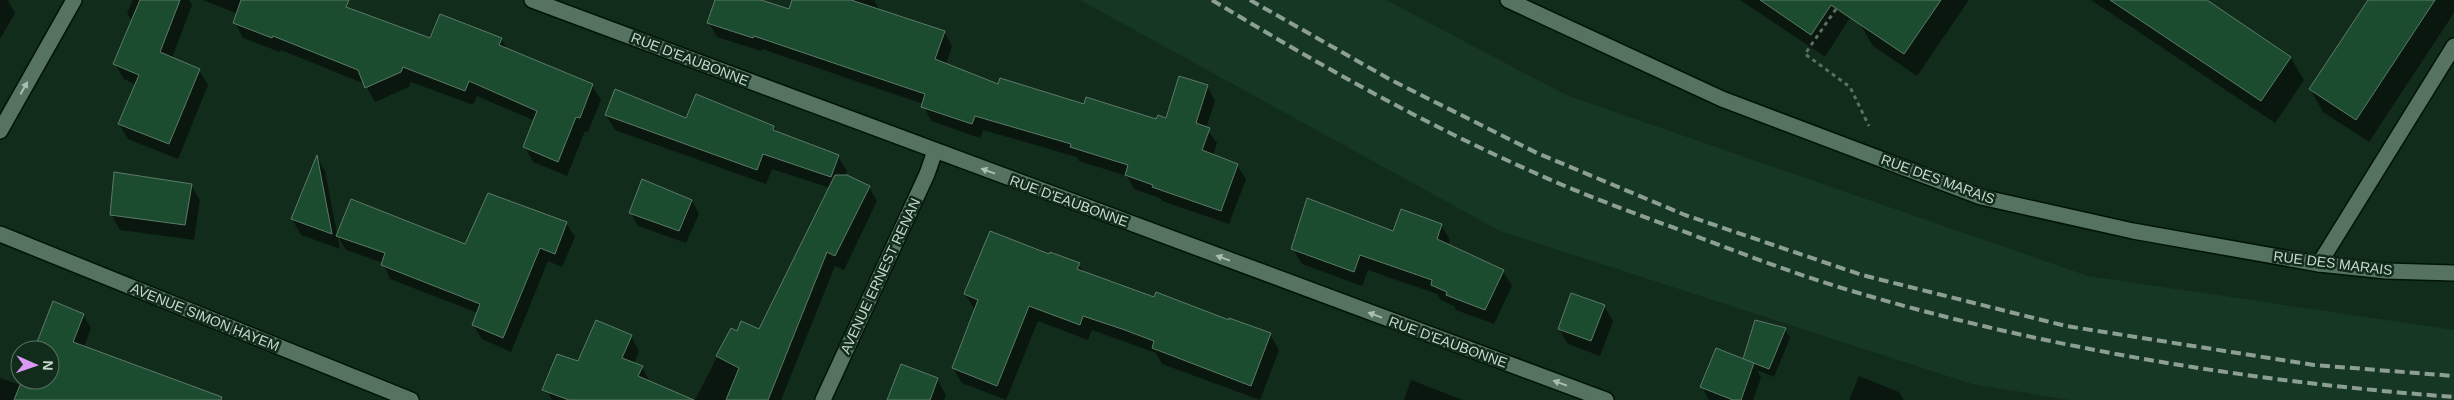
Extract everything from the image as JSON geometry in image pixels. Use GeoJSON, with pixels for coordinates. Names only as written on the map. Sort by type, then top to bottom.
{"type":"FeatureCollection","features":[{"type":"Feature","properties":{"kind":"street"},"geometry":{"type":"LineString","coordinates":[[0,131],[74,0]]}},
{"type":"Feature","properties":{"kind":"street","name":"RUE D'EAUBONNE"},"geometry":{"type":"LineString","coordinates":[[532,0],[1606,400]]}},
{"type":"Feature","properties":{"kind":"street","name":"RUE DES MARAIS"},"geometry":{"type":"LineString","coordinates":[[1508,0],[1722,99],[1981,197],[2133,232],[2319,264],[2386,271],[2454,273]]}},
{"type":"Feature","properties":{"kind":"street"},"geometry":{"type":"LineString","coordinates":[[2319,264],[2454,46]]}},
{"type":"Feature","properties":{"kind":"street","name":"AVENUE ERNEST RENAN"},"geometry":{"type":"LineString","coordinates":[[823,400],[927,174],[935,151]]}},
{"type":"Feature","properties":{"kind":"street","name":"AVENUE SIMON HAYEM"},"geometry":{"type":"LineString","coordinates":[[0,234],[411,400]]}},
{"type":"Feature","properties":{"kind":"path"},"geometry":{"type":"LineString","coordinates":[[1836,9],[1805,54],[1850,88],[1887,161]]}},
{"type":"Feature","properties":{"kind":"shaded area"},"geometry":{"type":"Polygon","coordinates":[[[1080,0],[1386,0],[1566,95],[2088,276],[2454,330],[2454,400],[2070,400],[1972,384],[1500,231],[1080,0]]]}},
{"type":"Feature","properties":{"kind":"building"},"geometry":{"type":"Polygon","coordinates":[[[140,0],[180,0],[160,52],[200,69],[169,144],[118,124],[139,75],[113,64],[140,0]]]}},
{"type":"Feature","properties":{"kind":"building"},"geometry":{"type":"Polygon","coordinates":[[[241,0],[349,0],[346,7],[430,38],[440,14],[502,38],[499,45],[593,84],[580,118],[576,117],[558,162],[523,147],[537,111],[469,81],[465,91],[403,67],[401,72],[365,88],[358,70],[273,36],[272,38],[233,23],[241,0]]]}},
{"type":"Feature","properties":{"kind":"building"},"geometry":{"type":"Polygon","coordinates":[[[715,0],[761,0],[789,9],[792,0],[851,0],[945,31],[935,59],[998,84],[1000,78],[1084,104],[1086,97],[1156,119],[1158,115],[1166,118],[1179,76],[1208,85],[1196,123],[1210,128],[1202,150],[1238,164],[1221,211],[1152,187],[1153,185],[1125,175],[1128,165],[1070,147],[1071,144],[975,116],[972,124],[921,107],[925,94],[754,36],[753,38],[707,23],[715,0]]]}},
{"type":"Feature","properties":{"kind":"building"},"geometry":{"type":"Polygon","coordinates":[[[1760,0],[1941,0],[1904,54],[1831,5],[1811,35],[1760,0]]]}},
{"type":"Feature","properties":{"kind":"building"},"geometry":{"type":"Polygon","coordinates":[[[2110,0],[2207,0],[2291,57],[2261,101],[2110,0]]]}},
{"type":"Feature","properties":{"kind":"building"},"geometry":{"type":"Polygon","coordinates":[[[2368,0],[2435,0],[2356,120],[2309,89],[2368,0]]]}},
{"type":"Feature","properties":{"kind":"building"},"geometry":{"type":"Polygon","coordinates":[[[615,89],[686,118],[696,94],[774,126],[773,130],[839,155],[831,177],[763,154],[757,170],[605,115],[615,89]]]}},
{"type":"Feature","properties":{"kind":"building"},"geometry":{"type":"Polygon","coordinates":[[[317,155],[332,234],[291,219],[317,155]]]}},
{"type":"Feature","properties":{"kind":"building"},"geometry":{"type":"Polygon","coordinates":[[[114,172],[192,184],[185,225],[110,215],[114,172]]]}},
{"type":"Feature","properties":{"kind":"building"},"geometry":{"type":"Polygon","coordinates":[[[835,175],[847,175],[870,186],[835,256],[827,252],[768,400],[726,400],[739,368],[716,356],[731,328],[737,331],[741,321],[759,329],[835,175]]]}},
{"type":"Feature","properties":{"kind":"building"},"geometry":{"type":"Polygon","coordinates":[[[642,179],[692,200],[679,231],[629,213],[642,179]]]}},
{"type":"Feature","properties":{"kind":"building"},"geometry":{"type":"Polygon","coordinates":[[[488,193],[567,222],[555,254],[540,248],[503,338],[472,325],[480,304],[381,265],[385,253],[336,236],[351,199],[465,244],[488,193]]]}},
{"type":"Feature","properties":{"kind":"building"},"geometry":{"type":"Polygon","coordinates":[[[1307,198],[1393,231],[1401,209],[1442,224],[1437,239],[1504,270],[1485,310],[1446,295],[1447,292],[1431,285],[1432,280],[1360,255],[1354,272],[1291,249],[1307,198]]]}},
{"type":"Feature","properties":{"kind":"building"},"geometry":{"type":"Polygon","coordinates":[[[990,231],[1049,254],[1050,252],[1080,263],[1077,269],[1154,297],[1156,292],[1229,320],[1229,318],[1271,333],[1251,386],[1152,348],[1154,341],[1122,329],[1083,316],[1080,325],[1029,306],[997,386],[952,368],[978,300],[964,294],[990,231]]]}},
{"type":"Feature","properties":{"kind":"building"},"geometry":{"type":"Polygon","coordinates":[[[1571,293],[1605,305],[1591,341],[1558,329],[1571,293]]]}},
{"type":"Feature","properties":{"kind":"building"},"geometry":{"type":"Polygon","coordinates":[[[53,301],[84,314],[73,342],[222,397],[221,400],[14,400],[18,390],[60,390],[60,340],[38,340],[53,301]]]}},
{"type":"Feature","properties":{"kind":"building"},"geometry":{"type":"Polygon","coordinates":[[[596,320],[632,335],[622,358],[643,366],[638,376],[694,400],[569,400],[542,390],[557,354],[578,361],[596,320]]]}},
{"type":"Feature","properties":{"kind":"building"},"geometry":{"type":"Polygon","coordinates":[[[1755,320],[1786,328],[1769,369],[1743,359],[1755,320]]]}},
{"type":"Feature","properties":{"kind":"building"},"geometry":{"type":"Polygon","coordinates":[[[1716,348],[1754,363],[1741,400],[1733,400],[1700,387],[1716,348]]]}},
{"type":"Feature","properties":{"kind":"building"},"geometry":{"type":"Polygon","coordinates":[[[901,364],[938,378],[930,400],[887,400],[901,364]]]}},
{"type":"Feature","properties":{"kind":"railway"},"geometry":{"type":"LineString","coordinates":[[1212,0],[1290,47],[1410,113],[1492,153],[1551,180],[1606,202],[1770,264],[1839,287],[1934,314],[2007,332],[2155,361],[2229,373],[2379,391],[2454,397]]}},
{"type":"Feature","properties":{"kind":"railway"},"geometry":{"type":"LineString","coordinates":[[1250,0],[1391,80],[1537,153],[1685,215],[1862,275],[2066,326],[2314,365],[2454,376]]}}]}
